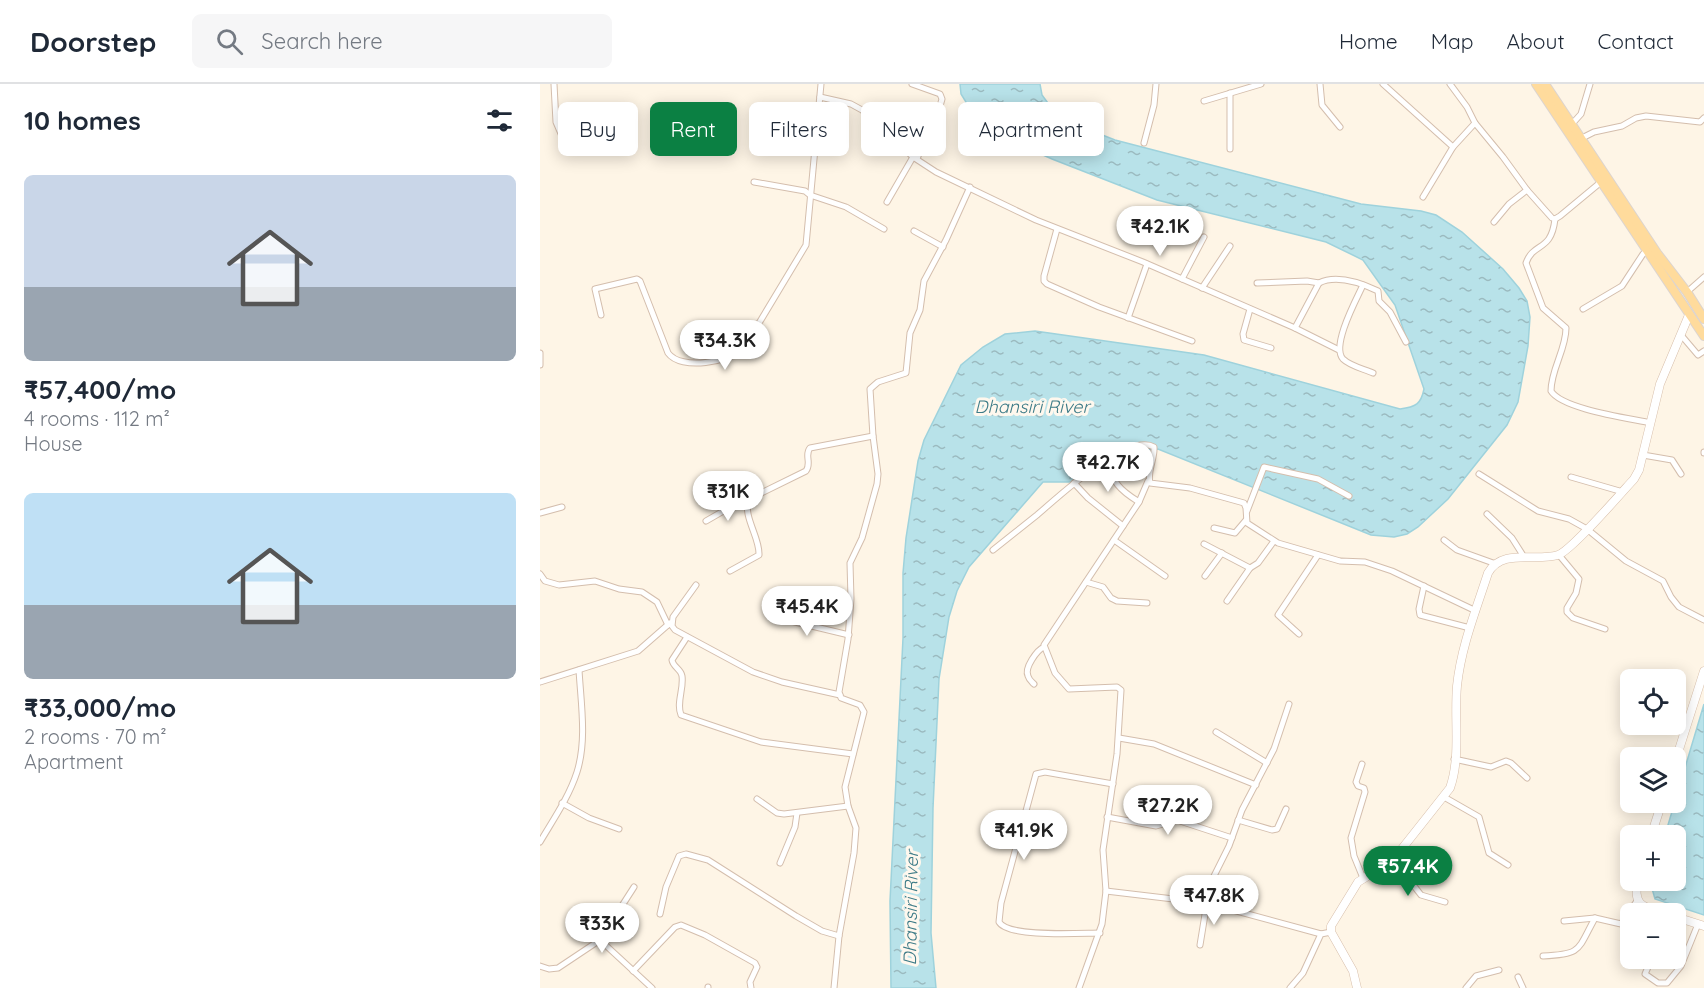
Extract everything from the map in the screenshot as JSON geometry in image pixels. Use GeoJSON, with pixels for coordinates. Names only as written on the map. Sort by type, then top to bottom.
{"type":"FeatureCollection","features":[{"type":"Feature","properties":{"kind":"main road"},"geometry":{"type":"LineString","coordinates":[[1536,84],[1704,336]]}},
{"type":"Feature","properties":{"kind":"main road"},"geometry":{"type":"LineString","coordinates":[[1545,84],[1657,253],[1687,292],[1704,319]]}},
{"type":"Feature","properties":{"kind":"street"},"geometry":{"type":"LineString","coordinates":[[554,84],[558,127]]}},
{"type":"Feature","properties":{"kind":"street"},"geometry":{"type":"LineString","coordinates":[[601,315],[595,289],[637,279],[640,281],[672,359],[689,363],[726,359],[738,354],[744,348],[806,245],[821,84]]}},
{"type":"Feature","properties":{"kind":"street"},"geometry":{"type":"LineString","coordinates":[[887,202],[915,158],[940,106],[941,96],[912,84]]}},
{"type":"Feature","properties":{"kind":"street"},"geometry":{"type":"LineString","coordinates":[[934,92],[936,84]]}},
{"type":"Feature","properties":{"kind":"street"},"geometry":{"type":"LineString","coordinates":[[1144,143],[1154,105],[1156,84]]}},
{"type":"Feature","properties":{"kind":"street"},"geometry":{"type":"LineString","coordinates":[[1204,101],[1261,84]]}},
{"type":"Feature","properties":{"kind":"street"},"geometry":{"type":"LineString","coordinates":[[1320,84],[1322,105],[1340,127]]}},
{"type":"Feature","properties":{"kind":"street"},"geometry":{"type":"LineString","coordinates":[[1383,84],[1453,147]]}},
{"type":"Feature","properties":{"kind":"street"},"geometry":{"type":"LineString","coordinates":[[1450,84],[1467,108],[1474,123],[1527,190],[1555,219]]}},
{"type":"Feature","properties":{"kind":"street"},"geometry":{"type":"LineString","coordinates":[[1571,125],[1581,114],[1590,84]]}},
{"type":"Feature","properties":{"kind":"street"},"geometry":{"type":"LineString","coordinates":[[1230,93],[1230,149]]}},
{"type":"Feature","properties":{"kind":"street"},"geometry":{"type":"LineString","coordinates":[[820,97],[851,104],[862,110],[915,158],[936,172],[1057,229],[1147,264],[1295,328],[1338,350],[1344,361],[1373,373]]}},
{"type":"Feature","properties":{"kind":"street"},"geometry":{"type":"LineString","coordinates":[[1582,138],[1594,132],[1622,126],[1640,116],[1654,115],[1700,122],[1704,118]]}},
{"type":"Feature","properties":{"kind":"street"},"geometry":{"type":"LineString","coordinates":[[1423,197],[1453,147],[1474,123]]}},
{"type":"Feature","properties":{"kind":"street"},"geometry":{"type":"LineString","coordinates":[[754,182],[799,189],[846,207],[884,229]]}},
{"type":"Feature","properties":{"kind":"street"},"geometry":{"type":"LineString","coordinates":[[1601,182],[1555,219],[1550,240],[1531,254],[1526,263],[1543,308],[1566,328],[1565,341],[1556,363],[1551,391],[1558,399],[1571,404],[1650,423]]}},
{"type":"Feature","properties":{"kind":"street"},"geometry":{"type":"LineString","coordinates":[[840,695],[849,635],[850,563],[862,538],[878,474],[870,389],[878,382],[906,373],[908,369],[908,342],[920,310],[924,281],[943,247],[970,187]]}},
{"type":"Feature","properties":{"kind":"street"},"geometry":{"type":"LineString","coordinates":[[1494,222],[1509,204],[1527,190]]}},
{"type":"Feature","properties":{"kind":"street"},"geometry":{"type":"LineString","coordinates":[[1057,229],[1044,281],[1099,307],[1192,341]]}},
{"type":"Feature","properties":{"kind":"street"},"geometry":{"type":"LineString","coordinates":[[914,231],[943,247]]}},
{"type":"Feature","properties":{"kind":"street"},"geometry":{"type":"LineString","coordinates":[[1182,279],[1204,237]]}},
{"type":"Feature","properties":{"kind":"street"},"geometry":{"type":"LineString","coordinates":[[1202,288],[1230,246]]}},
{"type":"Feature","properties":{"kind":"street"},"geometry":{"type":"LineString","coordinates":[[1583,309],[1622,286],[1647,251]]}},
{"type":"Feature","properties":{"kind":"street"},"geometry":{"type":"LineString","coordinates":[[1128,318],[1147,264]]}},
{"type":"Feature","properties":{"kind":"street"},"geometry":{"type":"LineString","coordinates":[[1687,292],[1704,277]]}},
{"type":"Feature","properties":{"kind":"street"},"geometry":{"type":"LineString","coordinates":[[1257,283],[1307,281],[1319,283],[1329,280],[1349,281],[1363,285],[1379,293],[1379,301],[1390,312],[1406,342]]}},
{"type":"Feature","properties":{"kind":"street"},"geometry":{"type":"LineString","coordinates":[[1295,328],[1319,283]]}},
{"type":"Feature","properties":{"kind":"street"},"geometry":{"type":"LineString","coordinates":[[1338,350],[1363,285]]}},
{"type":"Feature","properties":{"kind":"street"},"geometry":{"type":"LineString","coordinates":[[1250,309],[1243,334],[1245,340],[1271,348]]}},
{"type":"Feature","properties":{"kind":"street"},"geometry":{"type":"LineString","coordinates":[[1357,988],[1353,971],[1331,932],[1331,926],[1356,884],[1393,859],[1444,797],[1452,783],[1457,686],[1470,628],[1488,573],[1496,564],[1511,558],[1559,555],[1634,479],[1639,470],[1660,384],[1689,315]]}},
{"type":"Feature","properties":{"kind":"street"},"geometry":{"type":"LineString","coordinates":[[1681,335],[1698,355],[1704,351]]}},
{"type":"Feature","properties":{"kind":"street"},"geometry":{"type":"LineString","coordinates":[[540,353],[540,365]]}},
{"type":"Feature","properties":{"kind":"street"},"geometry":{"type":"LineString","coordinates":[[730,571],[759,555],[759,545],[747,509],[749,499],[806,471],[809,464],[807,453],[810,448],[873,436]]}},
{"type":"Feature","properties":{"kind":"street"},"geometry":{"type":"LineString","coordinates":[[993,550],[1074,483],[1106,460],[1137,446],[1153,446],[1154,452],[1148,481],[1139,502],[1044,647],[1038,651],[1027,671],[1034,684]]}},
{"type":"Feature","properties":{"kind":"street"},"geometry":{"type":"LineString","coordinates":[[1643,455],[1672,460],[1681,474]]}},
{"type":"Feature","properties":{"kind":"street"},"geometry":{"type":"LineString","coordinates":[[1106,460],[1119,488],[1139,502]]}},
{"type":"Feature","properties":{"kind":"street"},"geometry":{"type":"LineString","coordinates":[[1246,512],[1264,467],[1318,479],[1349,496]]}},
{"type":"Feature","properties":{"kind":"street"},"geometry":{"type":"LineString","coordinates":[[1479,474],[1534,508],[1569,519],[1587,529],[1626,561],[1663,581],[1679,607],[1704,620]]}},
{"type":"Feature","properties":{"kind":"street"},"geometry":{"type":"LineString","coordinates":[[1572,477],[1623,492]]}},
{"type":"Feature","properties":{"kind":"street"},"geometry":{"type":"LineString","coordinates":[[1148,481],[1190,488],[1244,504],[1246,520],[1251,526],[1274,541],[1345,562],[1371,564],[1392,571],[1476,611]]}},
{"type":"Feature","properties":{"kind":"street"},"geometry":{"type":"LineString","coordinates":[[1074,483],[1088,498],[1123,526]]}},
{"type":"Feature","properties":{"kind":"street"},"geometry":{"type":"LineString","coordinates":[[706,521],[740,502],[747,503]]}},
{"type":"Feature","properties":{"kind":"street"},"geometry":{"type":"LineString","coordinates":[[540,513],[562,507]]}},
{"type":"Feature","properties":{"kind":"street"},"geometry":{"type":"LineString","coordinates":[[1487,514],[1512,538],[1524,557]]}},
{"type":"Feature","properties":{"kind":"street"},"geometry":{"type":"LineString","coordinates":[[1214,528],[1235,533],[1246,520]]}},
{"type":"Feature","properties":{"kind":"street"},"geometry":{"type":"LineString","coordinates":[[1114,540],[1165,576]]}},
{"type":"Feature","properties":{"kind":"street"},"geometry":{"type":"LineString","coordinates":[[1444,540],[1457,550],[1496,564]]}},
{"type":"Feature","properties":{"kind":"street"},"geometry":{"type":"LineString","coordinates":[[1227,601],[1274,541]]}},
{"type":"Feature","properties":{"kind":"street"},"geometry":{"type":"LineString","coordinates":[[1204,544],[1251,568]]}},
{"type":"Feature","properties":{"kind":"street"},"geometry":{"type":"LineString","coordinates":[[1205,576],[1222,553]]}},
{"type":"Feature","properties":{"kind":"street"},"geometry":{"type":"LineString","coordinates":[[1299,634],[1278,615],[1318,555]]}},
{"type":"Feature","properties":{"kind":"street"},"geometry":{"type":"LineString","coordinates":[[1559,555],[1579,579],[1579,585],[1567,612],[1573,618],[1605,628]]}},
{"type":"Feature","properties":{"kind":"street"},"geometry":{"type":"LineString","coordinates":[[540,574],[545,581],[559,585],[596,581],[619,589],[642,592],[657,602],[675,630],[759,675],[840,695],[844,700],[860,705],[864,712],[845,787],[848,806],[856,828],[839,936],[834,988]]}},
{"type":"Feature","properties":{"kind":"street"},"geometry":{"type":"LineString","coordinates":[[1086,582],[1103,587],[1111,598],[1117,601],[1147,603]]}},
{"type":"Feature","properties":{"kind":"street"},"geometry":{"type":"LineString","coordinates":[[540,682],[638,651],[670,623],[696,585]]}},
{"type":"Feature","properties":{"kind":"street"},"geometry":{"type":"LineString","coordinates":[[1424,586],[1419,609],[1420,615],[1470,628]]}},
{"type":"Feature","properties":{"kind":"street"},"geometry":{"type":"LineString","coordinates":[[770,616],[849,635]]}},
{"type":"Feature","properties":{"kind":"street"},"geometry":{"type":"LineString","coordinates":[[687,637],[672,660],[673,665],[682,674],[678,710],[681,715],[761,742],[853,754]]}},
{"type":"Feature","properties":{"kind":"street"},"geometry":{"type":"LineString","coordinates":[[1044,647],[1055,673],[1069,689],[1120,688],[1121,693],[1119,738],[1103,850],[1106,891],[1100,933],[1078,988]]}},
{"type":"Feature","properties":{"kind":"street"},"geometry":{"type":"LineString","coordinates":[[540,842],[576,775],[582,722],[579,670]]}},
{"type":"Feature","properties":{"kind":"street"},"geometry":{"type":"LineString","coordinates":[[1680,747],[1704,671]]}},
{"type":"Feature","properties":{"kind":"street"},"geometry":{"type":"LineString","coordinates":[[1200,945],[1210,884],[1238,820],[1268,763],[1290,704]]}},
{"type":"Feature","properties":{"kind":"street"},"geometry":{"type":"LineString","coordinates":[[1216,732],[1268,763]]}},
{"type":"Feature","properties":{"kind":"street"},"geometry":{"type":"LineString","coordinates":[[1119,738],[1154,744],[1256,785]]}},
{"type":"Feature","properties":{"kind":"street"},"geometry":{"type":"LineString","coordinates":[[1454,759],[1491,767],[1506,761],[1527,778]]}},
{"type":"Feature","properties":{"kind":"street"},"geometry":{"type":"LineString","coordinates":[[1362,764],[1356,785],[1364,788],[1365,792],[1351,838],[1354,856],[1363,878]]}},
{"type":"Feature","properties":{"kind":"street"},"geometry":{"type":"LineString","coordinates":[[1100,933],[1041,934],[1002,927],[999,922],[1001,903],[1036,774],[1041,771],[1113,784]]}},
{"type":"Feature","properties":{"kind":"street"},"geometry":{"type":"LineString","coordinates":[[1444,797],[1479,817],[1489,853],[1508,865]]}},
{"type":"Feature","properties":{"kind":"street"},"geometry":{"type":"LineString","coordinates":[[758,799],[781,814],[848,806]]}},
{"type":"Feature","properties":{"kind":"street"},"geometry":{"type":"LineString","coordinates":[[562,803],[589,818],[620,829]]}},
{"type":"Feature","properties":{"kind":"street"},"geometry":{"type":"LineString","coordinates":[[1238,820],[1272,830],[1277,829],[1286,809]]}},
{"type":"Feature","properties":{"kind":"street"},"geometry":{"type":"LineString","coordinates":[[780,863],[795,827],[797,813]]}},
{"type":"Feature","properties":{"kind":"street"},"geometry":{"type":"LineString","coordinates":[[1107,817],[1156,826],[1177,820],[1232,838]]}},
{"type":"Feature","properties":{"kind":"street"},"geometry":{"type":"LineString","coordinates":[[660,914],[666,887],[679,856],[686,854],[708,860],[796,916],[822,931],[839,936]]}},
{"type":"Feature","properties":{"kind":"street"},"geometry":{"type":"LineString","coordinates":[[1393,859],[1420,895],[1445,902]]}},
{"type":"Feature","properties":{"kind":"street"},"geometry":{"type":"LineString","coordinates":[[540,966],[549,969],[558,968],[600,940],[634,887]]}},
{"type":"Feature","properties":{"kind":"street"},"geometry":{"type":"LineString","coordinates":[[1106,891],[1207,903],[1321,934],[1331,932]]}},
{"type":"Feature","properties":{"kind":"street"},"geometry":{"type":"LineString","coordinates":[[1564,921],[1595,918],[1622,924],[1637,901],[1635,891]]}},
{"type":"Feature","properties":{"kind":"street"},"geometry":{"type":"LineString","coordinates":[[1543,956],[1567,955],[1574,952],[1595,918]]}},
{"type":"Feature","properties":{"kind":"street"},"geometry":{"type":"LineString","coordinates":[[1686,920],[1701,925],[1686,957]]}},
{"type":"Feature","properties":{"kind":"street"},"geometry":{"type":"LineString","coordinates":[[633,971],[675,927],[681,925],[705,935],[755,963],[757,967],[750,982],[751,988]]}},
{"type":"Feature","properties":{"kind":"street"},"geometry":{"type":"LineString","coordinates":[[1290,988],[1303,973],[1321,934]]}},
{"type":"Feature","properties":{"kind":"street"},"geometry":{"type":"LineString","coordinates":[[600,940],[652,988]]}},
{"type":"Feature","properties":{"kind":"street"},"geometry":{"type":"LineString","coordinates":[[1647,969],[1645,974],[1658,983],[1667,983],[1679,969]]}},
{"type":"Feature","properties":{"kind":"street"},"geometry":{"type":"LineString","coordinates":[[1466,988],[1476,976],[1499,970]]}},
{"type":"Feature","properties":{"kind":"street"},"geometry":{"type":"LineString","coordinates":[[1518,977],[1523,988]]}},
{"type":"Feature","properties":{"kind":"water","name":"Dhansiri River"},"geometry":{"type":"Polygon","coordinates":[[[960,84],[1040,84],[1042,95],[1047,102],[966,102],[961,94],[960,84]]]}},
{"type":"Feature","properties":{"kind":"water","name":"Dhansiri River"},"geometry":{"type":"Polygon","coordinates":[[[1104,136],[1361,204],[1436,215],[1462,232],[1503,269],[1527,301],[1530,317],[1528,346],[1518,402],[1507,425],[1448,499],[1418,527],[1407,534],[1394,537],[1371,535],[1158,449],[1142,450],[1117,458],[1081,475],[1073,482],[1043,482],[969,567],[957,591],[949,617],[939,679],[933,808],[931,933],[936,988],[891,988],[890,901],[906,538],[918,461],[924,440],[961,365],[983,347],[1005,334],[1035,331],[1204,355],[1400,409],[1417,404],[1424,389],[1395,305],[1363,260],[1326,242],[1157,200],[1045,156],[1104,156],[1104,136]]]}},
{"type":"Feature","properties":{"kind":"water"},"geometry":{"type":"Polygon","coordinates":[[[1704,704],[1704,915],[1686,909],[1686,903],[1667,903],[1655,899],[1653,891],[1686,891],[1686,825],[1668,825],[1672,813],[1686,813],[1686,764],[1704,704]]]}}]}
